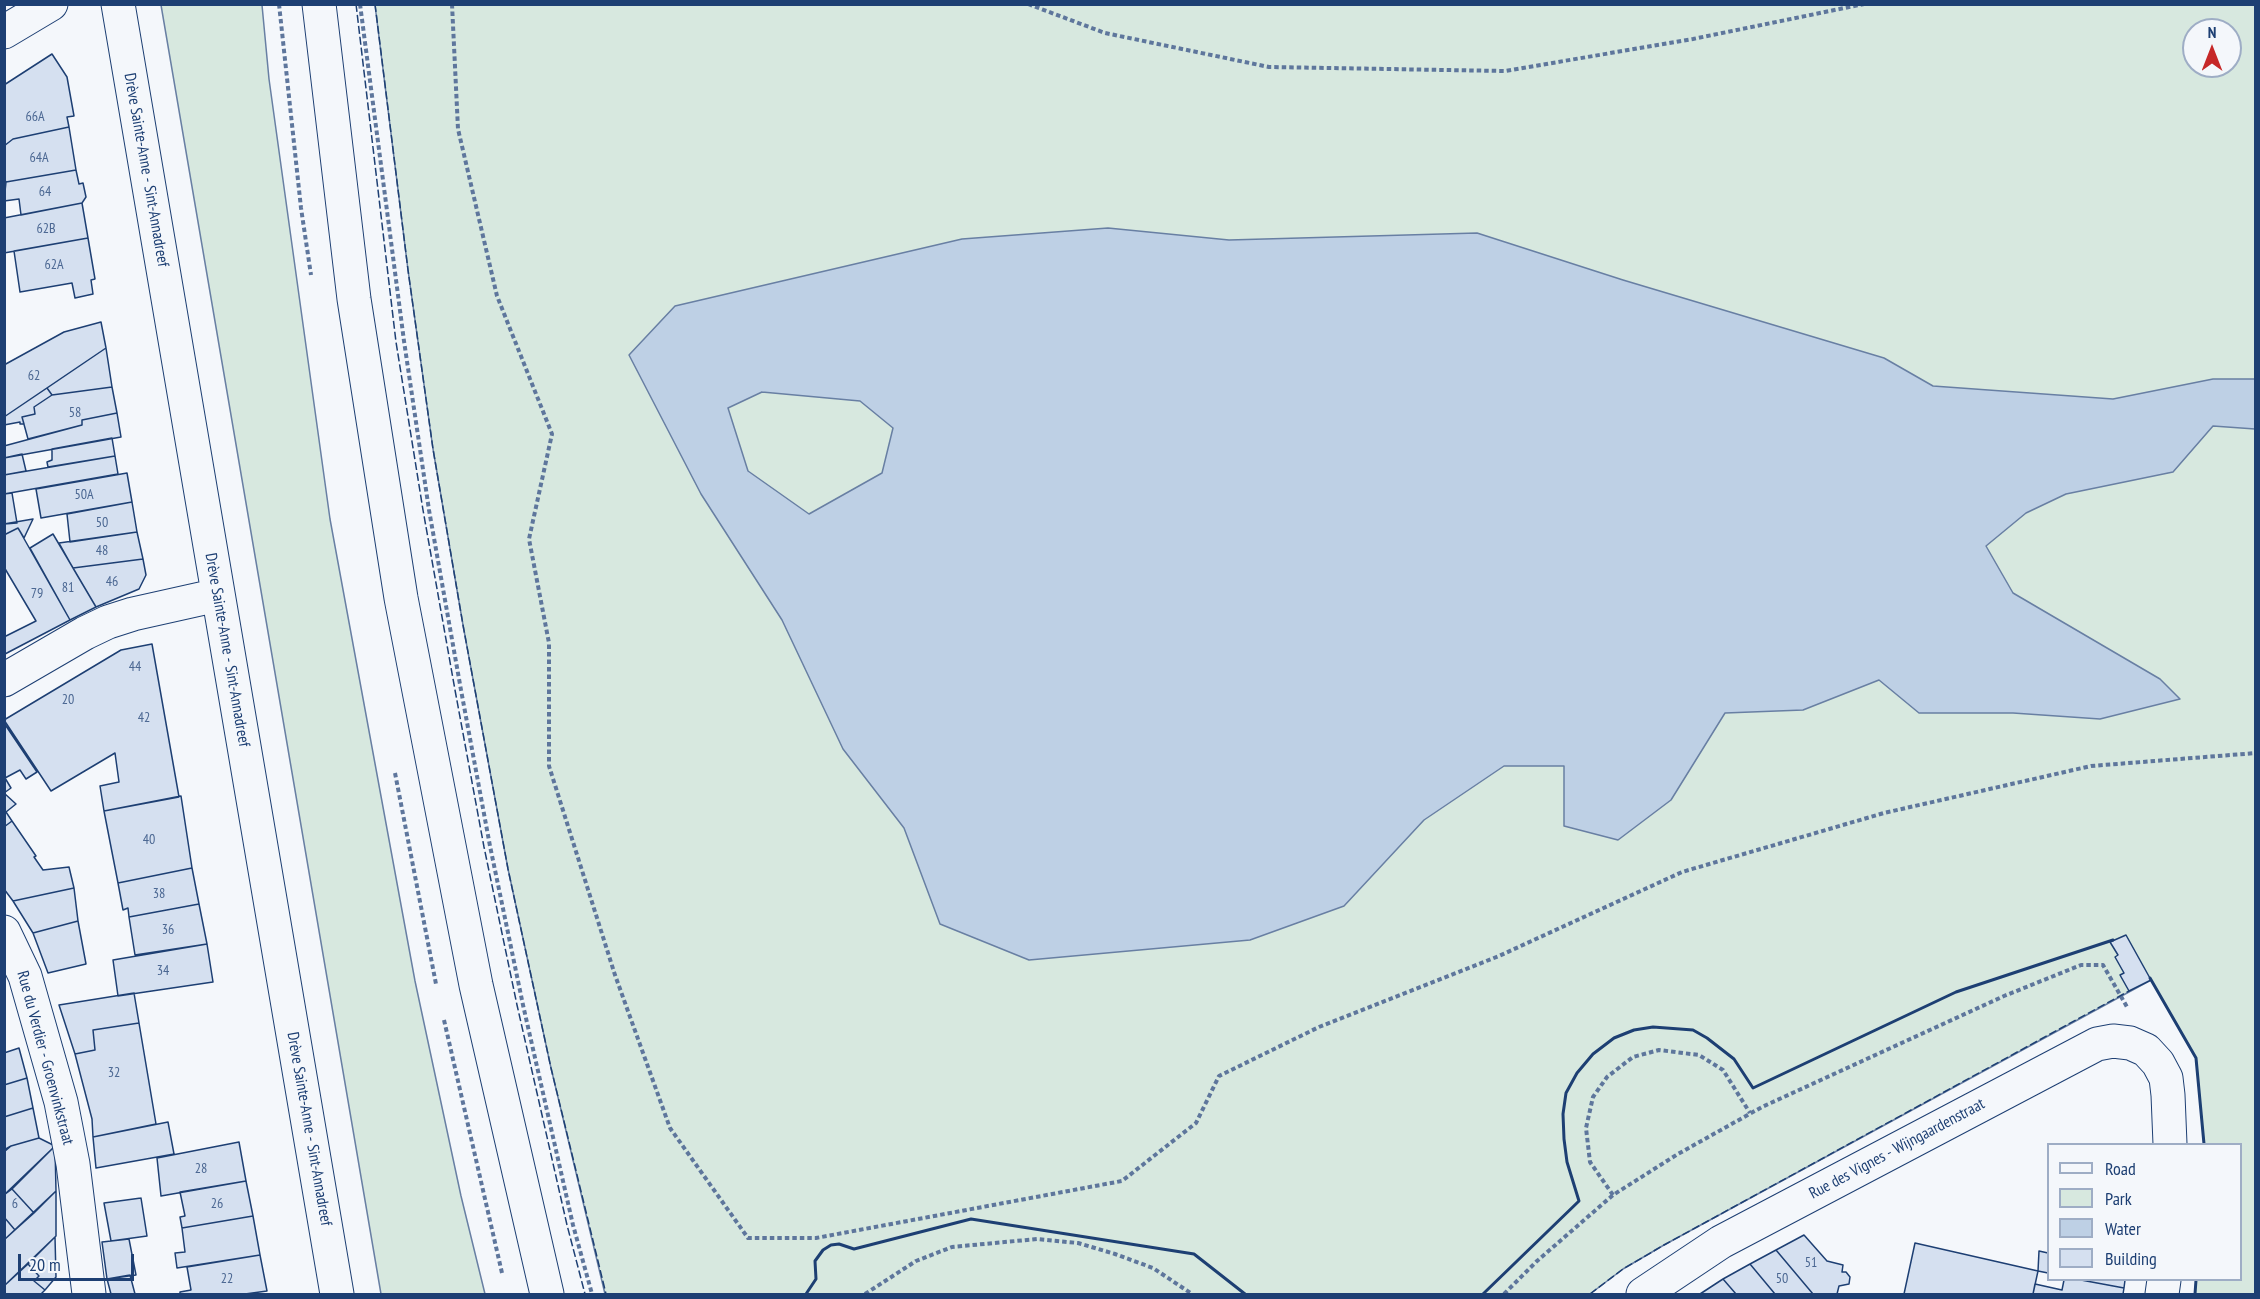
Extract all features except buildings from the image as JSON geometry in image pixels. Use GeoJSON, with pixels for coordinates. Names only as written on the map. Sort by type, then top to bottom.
{"type":"FeatureCollection","features":[{"type":"Feature","properties":{"kind":"street"},"geometry":{"type":"LineString","coordinates":[[4,32],[51,4]]}},
{"type":"Feature","properties":{"kind":"street","name":"Drève Sainte-Anne - Sint-Annadreef"},"geometry":{"type":"LineString","coordinates":[[118,4],[338,1294]]}},
{"type":"Feature","properties":{"kind":"street"},"geometry":{"type":"LineString","coordinates":[[319,4],[354,299],[401,598],[476,985],[547,1294]]}},
{"type":"Feature","properties":{"kind":"street"},"geometry":{"type":"LineString","coordinates":[[4,680],[108,622],[133,614],[218,595]]}},
{"type":"Feature","properties":{"kind":"street","name":"Rue du Verdier - Groenvinkstraat"},"geometry":{"type":"LineString","coordinates":[[4,932],[25,976],[61,1102],[73,1164],[89,1294]]}},
{"type":"Feature","properties":{"kind":"street","name":"Rue des Vignes - Wijngaardenstraat"},"geometry":{"type":"LineString","coordinates":[[1643,1294],[1721,1242],[2097,1044],[2114,1041],[2130,1043],[2146,1050],[2158,1063],[2166,1078],[2170,1143]]}},
{"type":"Feature","properties":{"kind":"path"},"geometry":{"type":"LineString","coordinates":[[360,4],[405,353],[429,510],[461,690],[523,1005],[573,1225],[592,1294]]}},
{"type":"Feature","properties":{"kind":"path"},"geometry":{"type":"LineString","coordinates":[[452,4],[460,140],[497,296],[552,434],[529,539],[549,643],[549,766],[615,975],[670,1128],[748,1238],[816,1238],[1122,1181],[1196,1123],[1219,1076],[1319,1027],[1499,956],[1682,872],[1884,813],[2091,766],[2256,753]]}},
{"type":"Feature","properties":{"kind":"path"},"geometry":{"type":"LineString","coordinates":[[1028,4],[1105,33],[1269,67],[1505,71],[1693,39],[1864,4]]}},
{"type":"Feature","properties":{"kind":"path"},"geometry":{"type":"LineString","coordinates":[[1504,1294],[1537,1261],[1613,1195],[1750,1113],[2004,996],[2081,965],[2103,965],[2120,996]]}},
{"type":"Feature","properties":{"kind":"path"},"geometry":{"type":"LineString","coordinates":[[1613,1195],[1590,1162],[1586,1128],[1593,1097],[1607,1077],[1633,1058],[1659,1050],[1699,1055],[1724,1070],[1750,1113]]}},
{"type":"Feature","properties":{"kind":"path"},"geometry":{"type":"LineString","coordinates":[[864,1294],[916,1261],[952,1247],[1037,1239],[1078,1243],[1115,1254],[1153,1268],[1192,1294]]}},
{"type":"Feature","properties":{"kind":"green space"},"geometry":{"type":"Polygon","coordinates":[[[161,5],[262,5],[269,79],[330,519],[415,981],[461,1196],[485,1294],[381,1294],[161,5]]]}},
{"type":"Feature","properties":{"kind":"green space"},"geometry":{"type":"Polygon","coordinates":[[[375,5],[2255,5],[2255,1294],[2195,1294],[2196,1281],[2242,1281],[2242,1143],[2204,1143],[2196,1058],[2151,980],[1664,1245],[1623,1269],[1590,1294],[605,1294],[551,1068],[508,869],[433,449],[375,5]]]}},
{"type":"Feature","properties":{"kind":"water"},"geometry":{"type":"Polygon","coordinates":[[[1108,228],[1229,240],[1477,233],[1623,280],[1884,358],[1933,386],[2113,399],[2213,379],[2255,379],[2255,429],[2213,426],[2173,472],[2066,494],[2026,513],[1986,546],[2013,593],[2160,679],[2180,699],[2100,719],[2013,713],[1919,713],[1879,680],[1803,710],[1725,713],[1671,800],[1618,840],[1564,826],[1564,766],[1504,766],[1424,820],[1344,906],[1250,940],[1029,960],[940,924],[904,828],[843,749],[782,620],[701,494],[629,355],[675,306],[962,239],[1108,228]],[[762,392],[728,408],[748,471],[809,514],[882,473],[893,428],[860,401],[762,392]]]}},
{"type":"Feature","properties":{"kind":"fence"},"geometry":{"type":"LineString","coordinates":[[356,4],[396,342],[423,510],[484,847],[517,1005],[585,1294]]}},
{"type":"Feature","properties":{"kind":"fence"},"geometry":{"type":"LineString","coordinates":[[375,4],[433,449],[463,625],[508,869],[551,1068],[606,1294]]}},
{"type":"Feature","properties":{"kind":"fence"},"geometry":{"type":"LineString","coordinates":[[1590,1294],[1623,1269],[1664,1245],[2129,991]]}},
{"type":"Feature","properties":{"kind":"wall"},"geometry":{"type":"LineString","coordinates":[[1483,1294],[1579,1201],[1567,1162],[1564,1139],[1563,1114],[1566,1093],[1577,1073],[1593,1054],[1614,1038],[1634,1030],[1653,1027],[1693,1030],[1734,1059],[1753,1088],[1956,992],[2113,940]]}},
{"type":"Feature","properties":{"kind":"wall"},"geometry":{"type":"LineString","coordinates":[[2150,978],[2196,1058],[2204,1143]]}},
{"type":"Feature","properties":{"kind":"wall"},"geometry":{"type":"LineString","coordinates":[[806,1294],[816,1279],[815,1261],[823,1250],[831,1245],[839,1244],[854,1249],[971,1219],[1194,1254],[1245,1294]]}},
{"type":"Feature","properties":{"kind":"wall"},"geometry":{"type":"LineString","coordinates":[[2195,1294],[2196,1281]]}}]}
